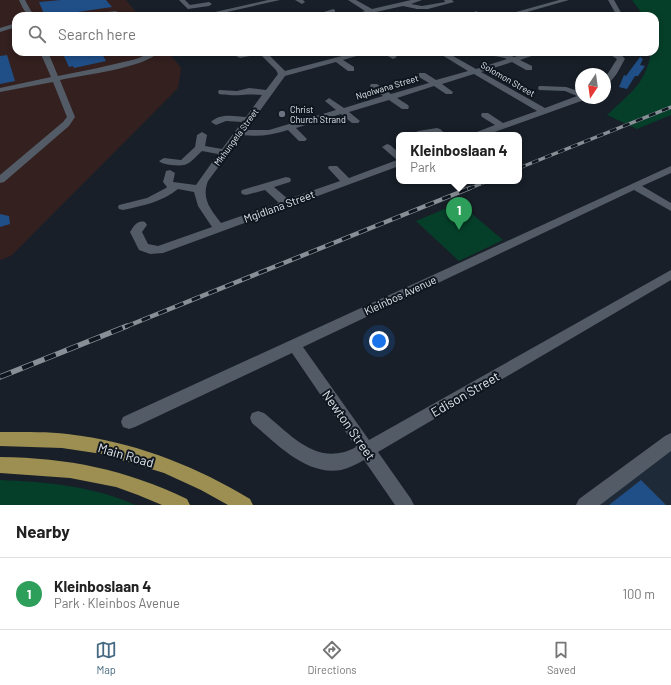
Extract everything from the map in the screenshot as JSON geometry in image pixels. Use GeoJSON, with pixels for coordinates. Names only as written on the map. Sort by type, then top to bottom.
{"type":"FeatureCollection","features":[{"type":"Feature","properties":{"kind":"main road","name":"Main Road"},"geometry":{"type":"LineString","coordinates":[[0,439],[31,439],[83,443],[130,454],[192,476],[244,505]]}},
{"type":"Feature","properties":{"kind":"main road"},"geometry":{"type":"LineString","coordinates":[[0,465],[61,468],[92,474],[134,484],[181,505]]}},
{"type":"Feature","properties":{"kind":"street"},"geometry":{"type":"LineString","coordinates":[[22,0],[27,12]]}},
{"type":"Feature","properties":{"kind":"street"},"geometry":{"type":"LineString","coordinates":[[182,0],[188,7],[207,2],[218,12]]}},
{"type":"Feature","properties":{"kind":"street"},"geometry":{"type":"LineString","coordinates":[[227,12],[256,3],[277,0]]}},
{"type":"Feature","properties":{"kind":"street"},"geometry":{"type":"LineString","coordinates":[[351,0],[371,11]]}},
{"type":"Feature","properties":{"kind":"street"},"geometry":{"type":"LineString","coordinates":[[367,12],[419,0]]}},
{"type":"Feature","properties":{"kind":"street"},"geometry":{"type":"LineString","coordinates":[[405,3],[414,8],[422,8],[458,0]]}},
{"type":"Feature","properties":{"kind":"street"},"geometry":{"type":"LineString","coordinates":[[544,0],[552,3]]}},
{"type":"Feature","properties":{"kind":"street"},"geometry":{"type":"LineString","coordinates":[[519,12],[566,0]]}},
{"type":"Feature","properties":{"kind":"street"},"geometry":{"type":"LineString","coordinates":[[611,0],[618,12]]}},
{"type":"Feature","properties":{"kind":"street"},"geometry":{"type":"LineString","coordinates":[[256,3],[264,11]]}},
{"type":"Feature","properties":{"kind":"street"},"geometry":{"type":"LineString","coordinates":[[508,5],[522,11]]}},
{"type":"Feature","properties":{"kind":"street"},"geometry":{"type":"LineString","coordinates":[[0,30],[12,28]]}},
{"type":"Feature","properties":{"kind":"street"},"geometry":{"type":"LineString","coordinates":[[0,34],[12,33]]}},
{"type":"Feature","properties":{"kind":"street"},"geometry":{"type":"LineString","coordinates":[[0,180],[70,120],[70,113],[57,78],[46,56]]}},
{"type":"Feature","properties":{"kind":"street"},"geometry":{"type":"LineString","coordinates":[[0,90],[136,62],[150,56]]}},
{"type":"Feature","properties":{"kind":"street"},"geometry":{"type":"LineString","coordinates":[[266,56],[280,69],[282,74],[352,56]]}},
{"type":"Feature","properties":{"kind":"street","name":"Solomon Street"},"geometry":{"type":"LineString","coordinates":[[448,56],[544,111]]}},
{"type":"Feature","properties":{"kind":"street"},"geometry":{"type":"LineString","coordinates":[[504,56],[529,68]]}},
{"type":"Feature","properties":{"kind":"street","name":"Nqolwana Street"},"geometry":{"type":"LineString","coordinates":[[240,132],[263,134],[290,127],[526,56]]}},
{"type":"Feature","properties":{"kind":"street"},"geometry":{"type":"LineString","coordinates":[[611,76],[621,59],[619,56]]}},
{"type":"Feature","properties":{"kind":"street"},"geometry":{"type":"LineString","coordinates":[[338,60],[351,69]]}},
{"type":"Feature","properties":{"kind":"street"},"geometry":{"type":"LineString","coordinates":[[294,71],[304,80]]}},
{"type":"Feature","properties":{"kind":"street","name":"Mkhungela Street"},"geometry":{"type":"LineString","coordinates":[[199,190],[203,181],[282,74]]}},
{"type":"Feature","properties":{"kind":"street"},"geometry":{"type":"LineString","coordinates":[[422,75],[449,92]]}},
{"type":"Feature","properties":{"kind":"street"},"geometry":{"type":"LineString","coordinates":[[374,86],[405,107]]}},
{"type":"Feature","properties":{"kind":"street"},"geometry":{"type":"LineString","coordinates":[[542,88],[566,89],[575,93]]}},
{"type":"Feature","properties":{"kind":"street"},"geometry":{"type":"LineString","coordinates":[[222,92],[237,94],[249,91],[268,93]]}},
{"type":"Feature","properties":{"kind":"street"},"geometry":{"type":"LineString","coordinates":[[485,132],[575,98]]}},
{"type":"Feature","properties":{"kind":"street"},"geometry":{"type":"LineString","coordinates":[[329,101],[355,121]]}},
{"type":"Feature","properties":{"kind":"street"},"geometry":{"type":"LineString","coordinates":[[485,115],[502,126]]}},
{"type":"Feature","properties":{"kind":"street"},"geometry":{"type":"LineString","coordinates":[[216,122],[225,118],[248,120]]}},
{"type":"Feature","properties":{"kind":"street"},"geometry":{"type":"LineString","coordinates":[[290,127],[302,139]]}},
{"type":"Feature","properties":{"kind":"street"},"geometry":{"type":"LineString","coordinates":[[164,161],[183,163],[200,148],[202,135]]}},
{"type":"Feature","properties":{"kind":"street"},"geometry":{"type":"LineString","coordinates":[[387,147],[396,155]]}},
{"type":"Feature","properties":{"kind":"street"},"geometry":{"type":"LineString","coordinates":[[200,148],[225,152]]}},
{"type":"Feature","properties":{"kind":"street","name":"Mgidlana Street"},"geometry":{"type":"LineString","coordinates":[[141,225],[137,228],[136,232],[143,247],[150,250],[159,250],[396,164]]}},
{"type":"Feature","properties":{"kind":"street"},"geometry":{"type":"LineString","coordinates":[[333,168],[347,182]]}},
{"type":"Feature","properties":{"kind":"street","name":"Kleinbos Avenue"},"geometry":{"type":"LineString","coordinates":[[129,422],[671,169]]}},
{"type":"Feature","properties":{"kind":"street"},"geometry":{"type":"LineString","coordinates":[[170,173],[168,182],[170,185],[199,190],[200,202],[219,228]]}},
{"type":"Feature","properties":{"kind":"street"},"geometry":{"type":"LineString","coordinates":[[246,192],[286,180]]}},
{"type":"Feature","properties":{"kind":"street"},"geometry":{"type":"LineString","coordinates":[[123,207],[164,194],[174,186]]}},
{"type":"Feature","properties":{"kind":"street"},"geometry":{"type":"LineString","coordinates":[[267,186],[287,204]]}},
{"type":"Feature","properties":{"kind":"street"},"geometry":{"type":"LineString","coordinates":[[634,186],[671,208]]}},
{"type":"Feature","properties":{"kind":"street","name":"Edison Street"},"geometry":{"type":"LineString","coordinates":[[258,418],[306,456],[321,462],[340,462],[367,450],[671,274]]}},
{"type":"Feature","properties":{"kind":"street","name":"Newton Street"},"geometry":{"type":"LineString","coordinates":[[294,345],[405,505]]}},
{"type":"Feature","properties":{"kind":"street"},"geometry":{"type":"LineString","coordinates":[[585,505],[671,441]]}},
{"type":"Feature","properties":{"kind":"shaded area"},"geometry":{"type":"Polygon","coordinates":[[[0,0],[126,0],[136,12],[12,12],[12,56],[171,56],[181,68],[178,88],[11,256],[0,260],[0,0]]]}},
{"type":"Feature","properties":{"kind":"shaded area"},"geometry":{"type":"Polygon","coordinates":[[[671,441],[671,505],[585,505],[671,441]]]}},
{"type":"Feature","properties":{"kind":"green space"},"geometry":{"type":"Polygon","coordinates":[[[632,0],[671,0],[671,115],[637,129],[607,115],[635,88],[641,80],[649,63],[650,56],[659,56],[659,12],[641,12],[632,0]]]}},
{"type":"Feature","properties":{"kind":"green space"},"geometry":{"type":"Polygon","coordinates":[[[459,203],[503,240],[459,261],[416,221],[459,203]]]}},
{"type":"Feature","properties":{"kind":"green space"},"geometry":{"type":"Polygon","coordinates":[[[0,480],[35,482],[86,489],[103,493],[135,505],[0,505],[0,480]]]}},
{"type":"Feature","properties":{"kind":"building"},"geometry":{"type":"Polygon","coordinates":[[[61,0],[106,0],[112,7],[78,12],[43,12],[39,2],[61,0]]]}},
{"type":"Feature","properties":{"kind":"building"},"geometry":{"type":"Polygon","coordinates":[[[7,55],[15,81],[0,84],[0,56],[7,55]]]}},
{"type":"Feature","properties":{"kind":"building"},"geometry":{"type":"Polygon","coordinates":[[[64,56],[103,56],[106,61],[74,68],[73,66],[69,67],[64,56]]]}},
{"type":"Feature","properties":{"kind":"building"},"geometry":{"type":"Polygon","coordinates":[[[640,57],[643,59],[640,65],[645,66],[638,76],[635,76],[627,89],[619,87],[624,75],[626,76],[640,57]]]}},
{"type":"Feature","properties":{"kind":"building"},"geometry":{"type":"Polygon","coordinates":[[[0,214],[9,216],[10,224],[0,227],[0,214]]]}},
{"type":"Feature","properties":{"kind":"building"},"geometry":{"type":"Polygon","coordinates":[[[641,480],[666,505],[609,505],[641,480]]]}},
{"type":"Feature","properties":{"kind":"railway"},"geometry":{"type":"LineString","coordinates":[[522,167],[671,107]]}},
{"type":"Feature","properties":{"kind":"railway"},"geometry":{"type":"LineString","coordinates":[[468,189],[480,184]]}},
{"type":"Feature","properties":{"kind":"railway"},"geometry":{"type":"LineString","coordinates":[[125,327],[470,188]]}},
{"type":"Feature","properties":{"kind":"railway"},"geometry":{"type":"LineString","coordinates":[[0,377],[127,326]]}},
{"type":"Feature","properties":{"kind":"place","name":"Christ Church Strand"},"geometry":{"type":"Point","coordinates":[282,114]}},
{"type":"Feature","properties":{"kind":"place","name":"Kleinboslaan 4"},"geometry":{"type":"Point","coordinates":[459,230]}}]}
